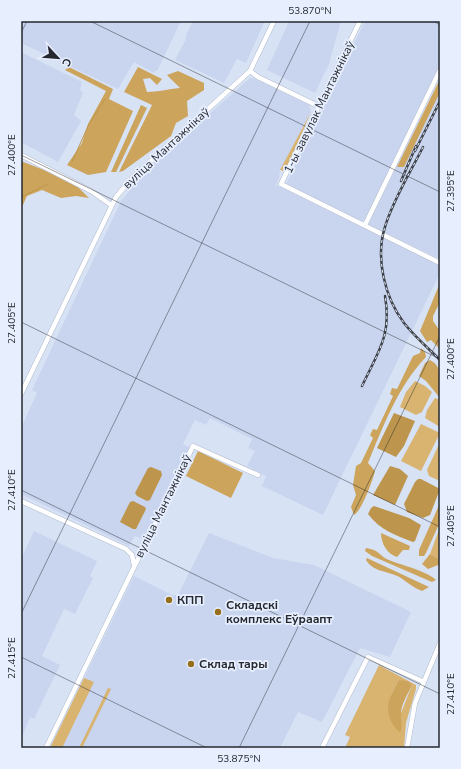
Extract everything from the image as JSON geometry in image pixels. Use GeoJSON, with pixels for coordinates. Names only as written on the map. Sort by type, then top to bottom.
{"type":"FeatureCollection","features":[{"type":"Feature","properties":{"kind":"street","name":"вуліца Мантажнікаў"},"geometry":{"type":"LineString","coordinates":[[21,394],[111,206],[121,190],[250,71],[274,21]]}},
{"type":"Feature","properties":{"kind":"street","name":"1-ы завулак Мантажнікаў"},"geometry":{"type":"LineString","coordinates":[[360,21],[281,184],[440,263]]}},
{"type":"Feature","properties":{"kind":"street"},"geometry":{"type":"LineString","coordinates":[[365,225],[440,70]]}},
{"type":"Feature","properties":{"kind":"street"},"geometry":{"type":"LineString","coordinates":[[250,71],[258,77],[318,106]]}},
{"type":"Feature","properties":{"kind":"street"},"geometry":{"type":"LineString","coordinates":[[21,155],[82,185],[111,206]]}},
{"type":"Feature","properties":{"kind":"street","name":"вуліца Мантажнікаў"},"geometry":{"type":"LineString","coordinates":[[46,748],[193,446],[258,476]]}},
{"type":"Feature","properties":{"kind":"street","name":"вуліца Мантажнікаў"},"geometry":{"type":"LineString","coordinates":[[21,501],[130,552],[133,558],[134,566]]}},
{"type":"Feature","properties":{"kind":"street"},"geometry":{"type":"LineString","coordinates":[[130,552],[136,553],[141,551]]}},
{"type":"Feature","properties":{"kind":"street"},"geometry":{"type":"LineString","coordinates":[[407,748],[415,703],[422,681],[440,643]]}},
{"type":"Feature","properties":{"kind":"street"},"geometry":{"type":"LineString","coordinates":[[322,748],[368,658],[422,681]]}},
{"type":"Feature","properties":{"kind":"shaded area"},"geometry":{"type":"Polygon","coordinates":[[[21,21],[181,21],[157,71],[154,73],[134,62],[118,89],[21,43],[21,21]]]}},
{"type":"Feature","properties":{"kind":"shaded area"},"geometry":{"type":"Polygon","coordinates":[[[193,21],[259,21],[264,23],[246,63],[237,59],[224,83],[175,60],[193,21]]]}},
{"type":"Feature","properties":{"kind":"shaded area"},"geometry":{"type":"Polygon","coordinates":[[[289,21],[341,21],[329,64],[315,93],[267,70],[289,21]]]}},
{"type":"Feature","properties":{"kind":"shaded area"},"geometry":{"type":"Polygon","coordinates":[[[365,21],[440,21],[440,64],[365,220],[361,221],[286,184],[365,21]]]}},
{"type":"Feature","properties":{"kind":"shaded area"},"geometry":{"type":"Polygon","coordinates":[[[21,52],[82,82],[80,90],[83,93],[74,115],[81,121],[58,162],[21,142],[21,52]]]}},
{"type":"Feature","properties":{"kind":"shaded area"},"geometry":{"type":"Polygon","coordinates":[[[69,67],[113,89],[109,99],[133,111],[106,172],[88,175],[67,165],[82,143],[88,124],[106,91],[65,70],[69,67]]]}},
{"type":"Feature","properties":{"kind":"shaded area"},"geometry":{"type":"Polygon","coordinates":[[[138,67],[162,79],[157,85],[150,78],[143,79],[147,92],[180,88],[167,75],[178,71],[204,83],[204,90],[187,101],[188,116],[176,123],[171,136],[123,171],[119,172],[152,105],[124,92],[138,67]]]}},
{"type":"Feature","properties":{"kind":"shaded area"},"geometry":{"type":"Polygon","coordinates":[[[250,78],[253,78],[309,105],[311,112],[279,173],[280,176],[276,185],[438,264],[440,273],[323,515],[262,486],[266,476],[247,466],[255,451],[248,448],[252,439],[210,418],[206,425],[195,420],[183,444],[190,448],[145,540],[135,536],[129,546],[21,494],[21,428],[37,393],[32,390],[121,201],[151,165],[250,78]]]}},
{"type":"Feature","properties":{"kind":"shaded area"},"geometry":{"type":"Polygon","coordinates":[[[440,79],[440,259],[368,225],[440,79]]]}},
{"type":"Feature","properties":{"kind":"shaded area"},"geometry":{"type":"Polygon","coordinates":[[[440,79],[440,92],[404,167],[397,167],[440,79]]]}},
{"type":"Feature","properties":{"kind":"shaded area"},"geometry":{"type":"Polygon","coordinates":[[[141,105],[147,108],[116,172],[111,172],[141,105]]]}},
{"type":"Feature","properties":{"kind":"shaded area"},"geometry":{"type":"Polygon","coordinates":[[[311,112],[286,170],[280,170],[311,112]]]}},
{"type":"Feature","properties":{"kind":"shaded area"},"geometry":{"type":"Polygon","coordinates":[[[21,161],[44,170],[78,187],[89,198],[76,196],[61,198],[42,190],[27,196],[21,209],[21,161]]]}},
{"type":"Feature","properties":{"kind":"shaded area"},"geometry":{"type":"Polygon","coordinates":[[[440,283],[440,302],[433,316],[433,321],[440,331],[440,349],[431,340],[427,342],[420,331],[440,283]]]}},
{"type":"Feature","properties":{"kind":"shaded area"},"geometry":{"type":"Polygon","coordinates":[[[421,348],[425,352],[426,357],[407,381],[392,407],[368,463],[375,471],[372,481],[360,508],[354,515],[351,507],[356,495],[353,485],[356,466],[361,463],[373,438],[370,435],[373,429],[377,430],[393,396],[390,394],[392,388],[397,389],[413,356],[420,353],[421,348]]]}},
{"type":"Feature","properties":{"kind":"shaded area"},"geometry":{"type":"Polygon","coordinates":[[[430,360],[439,371],[441,381],[440,398],[426,381],[419,376],[425,363],[430,360]]]}},
{"type":"Feature","properties":{"kind":"shaded area"},"geometry":{"type":"Polygon","coordinates":[[[415,381],[425,386],[432,392],[422,412],[416,415],[400,407],[406,392],[415,381]]]}},
{"type":"Feature","properties":{"kind":"shaded area"},"geometry":{"type":"Polygon","coordinates":[[[435,398],[440,400],[440,427],[425,418],[427,410],[435,398]]]}},
{"type":"Feature","properties":{"kind":"shaded area"},"geometry":{"type":"Polygon","coordinates":[[[394,413],[415,421],[404,446],[396,457],[377,448],[394,413]]]}},
{"type":"Feature","properties":{"kind":"shaded area"},"geometry":{"type":"Polygon","coordinates":[[[421,424],[440,433],[421,471],[401,461],[421,424]]]}},
{"type":"Feature","properties":{"kind":"shaded area"},"geometry":{"type":"Polygon","coordinates":[[[440,442],[440,481],[429,476],[427,470],[440,442]]]}},
{"type":"Feature","properties":{"kind":"shaded area"},"geometry":{"type":"Polygon","coordinates":[[[198,451],[243,473],[231,498],[186,476],[198,451]]]}},
{"type":"Feature","properties":{"kind":"shaded area"},"geometry":{"type":"Polygon","coordinates":[[[390,466],[400,469],[408,476],[395,505],[373,495],[390,466]]]}},
{"type":"Feature","properties":{"kind":"shaded area"},"geometry":{"type":"Polygon","coordinates":[[[151,467],[161,471],[162,475],[150,500],[147,501],[137,496],[135,493],[148,468],[151,467]]]}},
{"type":"Feature","properties":{"kind":"shaded area"},"geometry":{"type":"Polygon","coordinates":[[[418,479],[421,479],[440,489],[430,515],[423,518],[407,512],[404,504],[418,479]]]}},
{"type":"Feature","properties":{"kind":"shaded area"},"geometry":{"type":"Polygon","coordinates":[[[133,501],[146,509],[136,529],[133,529],[120,522],[130,502],[133,501]]]}},
{"type":"Feature","properties":{"kind":"shaded area"},"geometry":{"type":"Polygon","coordinates":[[[440,503],[440,522],[426,553],[424,556],[419,556],[419,550],[440,503]]]}},
{"type":"Feature","properties":{"kind":"shaded area"},"geometry":{"type":"Polygon","coordinates":[[[374,506],[409,518],[421,525],[415,541],[413,542],[394,534],[373,520],[368,514],[374,506]]]}},
{"type":"Feature","properties":{"kind":"shaded area"},"geometry":{"type":"Polygon","coordinates":[[[440,527],[440,559],[430,554],[440,527]]]}},
{"type":"Feature","properties":{"kind":"shaded area"},"geometry":{"type":"Polygon","coordinates":[[[34,531],[97,561],[90,576],[93,578],[75,614],[64,609],[42,656],[60,665],[34,719],[30,717],[21,740],[21,559],[34,531]]]}},
{"type":"Feature","properties":{"kind":"shaded area"},"geometry":{"type":"Polygon","coordinates":[[[209,533],[273,558],[314,565],[411,612],[390,657],[360,648],[322,722],[298,712],[280,748],[50,748],[134,576],[172,595],[178,595],[209,533]]]}},
{"type":"Feature","properties":{"kind":"shaded area"},"geometry":{"type":"Polygon","coordinates":[[[381,533],[410,546],[409,550],[403,550],[397,557],[393,556],[385,548],[381,533]]]}},
{"type":"Feature","properties":{"kind":"shaded area"},"geometry":{"type":"Polygon","coordinates":[[[366,548],[374,550],[389,560],[414,568],[436,580],[432,582],[372,556],[365,551],[366,548]]]}},
{"type":"Feature","properties":{"kind":"shaded area"},"geometry":{"type":"Polygon","coordinates":[[[430,554],[440,559],[440,566],[438,565],[428,569],[422,564],[430,554]]]}},
{"type":"Feature","properties":{"kind":"shaded area"},"geometry":{"type":"Polygon","coordinates":[[[367,558],[429,587],[422,591],[419,590],[396,575],[373,567],[366,560],[367,558]]]}},
{"type":"Feature","properties":{"kind":"shaded area"},"geometry":{"type":"Polygon","coordinates":[[[379,665],[416,685],[406,723],[404,748],[345,748],[350,737],[345,735],[379,665]],[[399,680],[392,693],[388,709],[401,731],[401,713],[412,685],[399,680]]]}},
{"type":"Feature","properties":{"kind":"shaded area"},"geometry":{"type":"Polygon","coordinates":[[[84,678],[94,682],[62,748],[50,748],[84,678]]]}},
{"type":"Feature","properties":{"kind":"shaded area"},"geometry":{"type":"Polygon","coordinates":[[[399,680],[407,681],[412,685],[402,707],[401,731],[399,732],[390,719],[388,707],[389,701],[399,680]]]}},
{"type":"Feature","properties":{"kind":"shaded area"},"geometry":{"type":"Polygon","coordinates":[[[108,688],[111,689],[82,748],[79,748],[108,688]]]}},
{"type":"Feature","properties":{"kind":"waterway"},"geometry":{"type":"LineString","coordinates":[[72,162],[89,124],[105,99]]}},
{"type":"Feature","properties":{"kind":"waterway"},"geometry":{"type":"LineString","coordinates":[[21,197],[48,184]]}},
{"type":"Feature","properties":{"kind":"railway"},"geometry":{"type":"LineString","coordinates":[[415,151],[440,101]]}},
{"type":"Feature","properties":{"kind":"railway"},"geometry":{"type":"LineString","coordinates":[[401,181],[416,146]]}},
{"type":"Feature","properties":{"kind":"railway"},"geometry":{"type":"LineString","coordinates":[[423,147],[388,217],[382,239],[381,252],[387,290],[397,313],[412,333],[440,360]]}},
{"type":"Feature","properties":{"kind":"railway"},"geometry":{"type":"LineString","coordinates":[[362,386],[378,353],[385,333],[387,322],[385,296]]}},
{"type":"Feature","properties":{"kind":"place","name":"КПП"},"geometry":{"type":"Point","coordinates":[169,600]}},
{"type":"Feature","properties":{"kind":"place","name":"Складскі комплекс Еўраапт"},"geometry":{"type":"Point","coordinates":[218,612]}},
{"type":"Feature","properties":{"kind":"place","name":"Склад тары"},"geometry":{"type":"Point","coordinates":[191,664]}}]}
